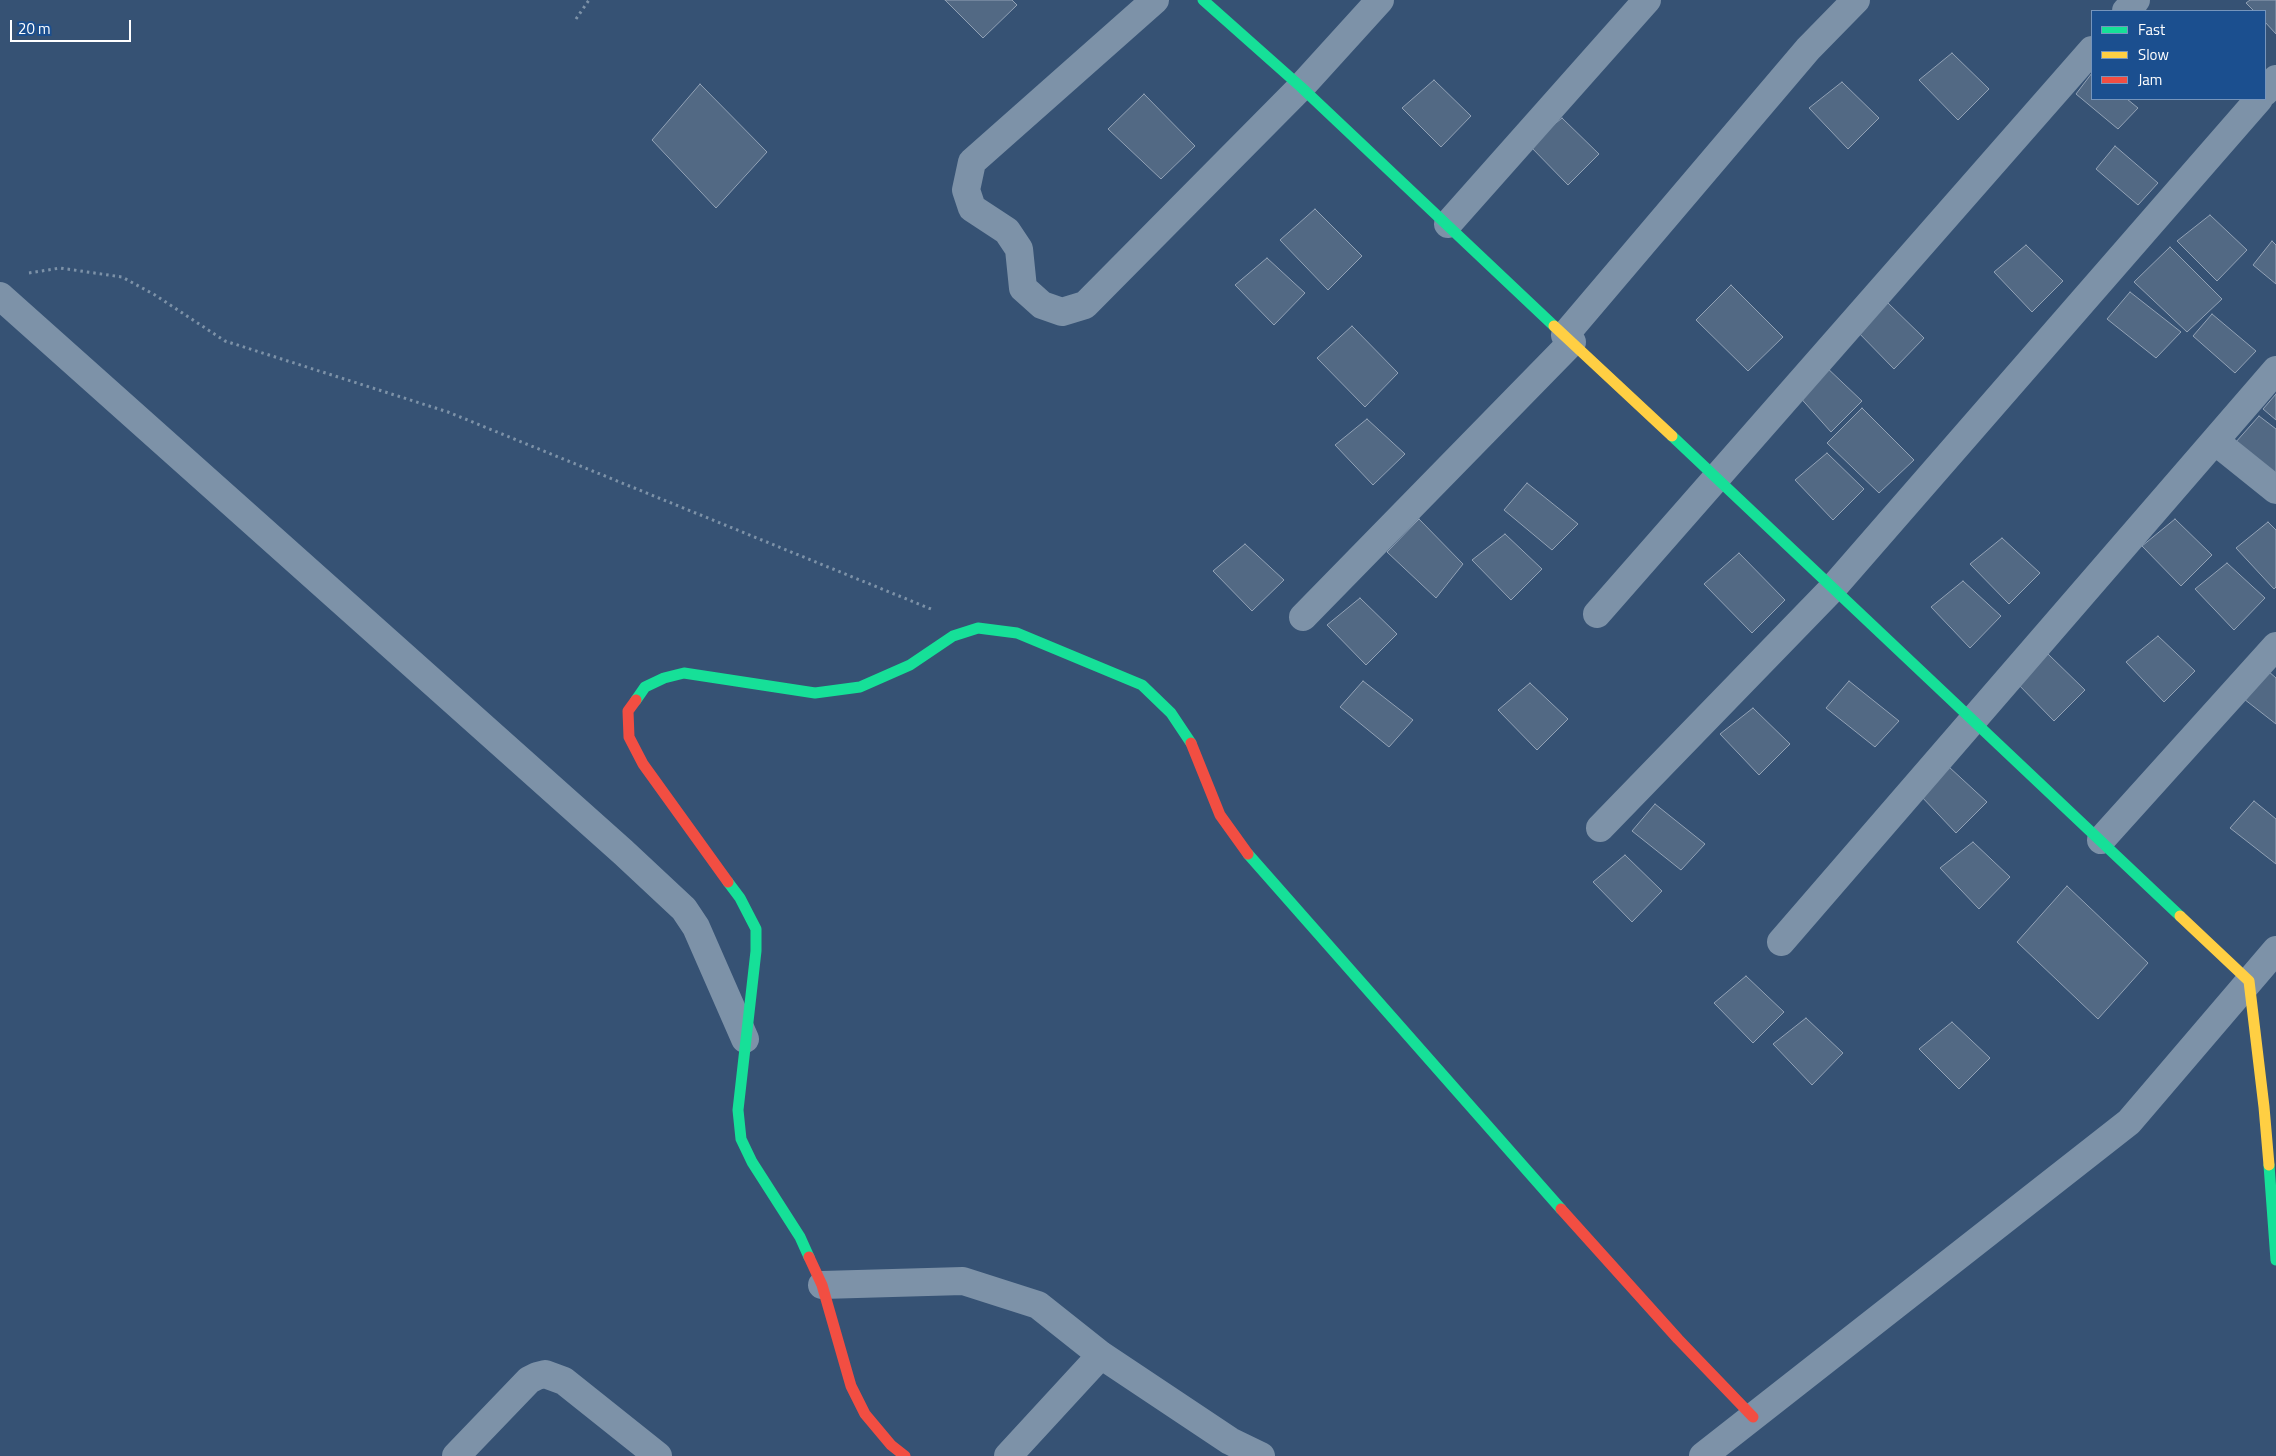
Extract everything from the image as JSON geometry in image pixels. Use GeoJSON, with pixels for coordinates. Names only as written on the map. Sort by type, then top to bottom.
{"type":"FeatureCollection","features":[{"type":"Feature","properties":{"kind":"street"},"geometry":{"type":"LineString","coordinates":[[1155,0],[972,162],[966,190],[972,208],[1007,230],[1019,249],[1024,288],[1042,305],[1062,312],[1085,305],[1302,87],[1380,0]]}},
{"type":"Feature","properties":{"kind":"street"},"geometry":{"type":"LineString","coordinates":[[1203,0],[1302,87],[2249,981],[2264,1107],[2276,1260]]}},
{"type":"Feature","properties":{"kind":"street"},"geometry":{"type":"LineString","coordinates":[[1448,224],[1647,0]]}},
{"type":"Feature","properties":{"kind":"street"},"geometry":{"type":"LineString","coordinates":[[1303,618],[1568,338],[1808,49],[1856,0]]}},
{"type":"Feature","properties":{"kind":"street"},"geometry":{"type":"LineString","coordinates":[[2127,10],[2136,0]]}},
{"type":"Feature","properties":{"kind":"street"},"geometry":{"type":"LineString","coordinates":[[1597,614],[2091,51]]}},
{"type":"Feature","properties":{"kind":"street"},"geometry":{"type":"LineString","coordinates":[[2266,91],[2276,79]]}},
{"type":"Feature","properties":{"kind":"street"},"geometry":{"type":"LineString","coordinates":[[1600,828],[1832,589],[2258,100]]}},
{"type":"Feature","properties":{"kind":"street"},"geometry":{"type":"LineString","coordinates":[[0,296],[623,852],[684,909],[696,927],[745,1039]]}},
{"type":"Feature","properties":{"kind":"street"},"geometry":{"type":"LineString","coordinates":[[1781,942],[2276,370]]}},
{"type":"Feature","properties":{"kind":"street"},"geometry":{"type":"LineString","coordinates":[[2215,441],[2276,490]]}},
{"type":"Feature","properties":{"kind":"street"},"geometry":{"type":"LineString","coordinates":[[905,1456],[891,1445],[865,1414],[851,1386],[822,1285],[800,1237],[752,1162],[742,1139],[738,1110],[756,951],[756,929],[740,898],[644,764],[629,737],[628,710],[645,687],[664,678],[684,673],[815,693],[860,687],[910,665],[953,636],[978,628],[1017,633],[1142,685],[1171,713],[1189,738],[1220,815],[1248,855],[1612,1266],[1678,1339],[1753,1417]]}},
{"type":"Feature","properties":{"kind":"street"},"geometry":{"type":"LineString","coordinates":[[2101,840],[2276,646]]}},
{"type":"Feature","properties":{"kind":"street"},"geometry":{"type":"LineString","coordinates":[[1703,1456],[2129,1122],[2276,950]]}},
{"type":"Feature","properties":{"kind":"street"},"geometry":{"type":"LineString","coordinates":[[822,1285],[963,1282],[1038,1305],[1101,1355],[1230,1441],[1261,1456]]}},
{"type":"Feature","properties":{"kind":"street"},"geometry":{"type":"LineString","coordinates":[[1008,1456],[1101,1355]]}},
{"type":"Feature","properties":{"kind":"street"},"geometry":{"type":"LineString","coordinates":[[456,1456],[529,1380],[545,1374],[564,1381],[658,1456]]}},
{"type":"Feature","properties":{"kind":"path"},"geometry":{"type":"LineString","coordinates":[[576,19],[589,0]]}},
{"type":"Feature","properties":{"kind":"path"},"geometry":{"type":"LineString","coordinates":[[24,276],[31,272],[60,268],[122,278],[156,295],[225,341],[448,412],[978,628]]}},
{"type":"Feature","properties":{"kind":"building"},"geometry":{"type":"Polygon","coordinates":[[[945,0],[1012,0],[1017,5],[983,38],[945,0]]]}},
{"type":"Feature","properties":{"kind":"building"},"geometry":{"type":"Polygon","coordinates":[[[2250,0],[2276,0],[2276,34],[2266,23],[2266,10],[2253,10],[2246,3],[2250,0]]]}},
{"type":"Feature","properties":{"kind":"building"},"geometry":{"type":"Polygon","coordinates":[[[1952,53],[1989,89],[1958,120],[1919,80],[1952,53]]]}},
{"type":"Feature","properties":{"kind":"building"},"geometry":{"type":"Polygon","coordinates":[[[2091,74],[2091,100],[2128,100],[2138,108],[2118,129],[2076,94],[2091,74]]]}},
{"type":"Feature","properties":{"kind":"building"},"geometry":{"type":"Polygon","coordinates":[[[1434,80],[1471,116],[1441,147],[1402,108],[1434,80]]]}},
{"type":"Feature","properties":{"kind":"building"},"geometry":{"type":"Polygon","coordinates":[[[1842,82],[1879,118],[1848,149],[1809,108],[1842,82]]]}},
{"type":"Feature","properties":{"kind":"building"},"geometry":{"type":"Polygon","coordinates":[[[700,84],[767,152],[716,208],[652,140],[700,84]]]}},
{"type":"Feature","properties":{"kind":"building"},"geometry":{"type":"Polygon","coordinates":[[[1144,94],[1195,146],[1161,179],[1108,129],[1144,94]]]}},
{"type":"Feature","properties":{"kind":"building"},"geometry":{"type":"Polygon","coordinates":[[[1562,118],[1599,154],[1568,185],[1529,145],[1562,118]]]}},
{"type":"Feature","properties":{"kind":"building"},"geometry":{"type":"Polygon","coordinates":[[[2115,146],[2158,183],[2138,205],[2096,169],[2115,146]]]}},
{"type":"Feature","properties":{"kind":"building"},"geometry":{"type":"Polygon","coordinates":[[[1315,209],[1362,256],[1328,290],[1280,240],[1315,209]]]}},
{"type":"Feature","properties":{"kind":"building"},"geometry":{"type":"Polygon","coordinates":[[[2210,215],[2247,250],[2217,281],[2177,241],[2210,215]]]}},
{"type":"Feature","properties":{"kind":"building"},"geometry":{"type":"Polygon","coordinates":[[[2272,241],[2276,245],[2276,284],[2253,265],[2272,241]]]}},
{"type":"Feature","properties":{"kind":"building"},"geometry":{"type":"Polygon","coordinates":[[[2026,245],[2063,281],[2032,312],[1994,272],[2026,245]]]}},
{"type":"Feature","properties":{"kind":"building"},"geometry":{"type":"Polygon","coordinates":[[[2170,247],[2222,299],[2187,332],[2134,282],[2170,247]]]}},
{"type":"Feature","properties":{"kind":"building"},"geometry":{"type":"Polygon","coordinates":[[[1267,258],[1305,293],[1274,325],[1235,285],[1267,258]]]}},
{"type":"Feature","properties":{"kind":"building"},"geometry":{"type":"Polygon","coordinates":[[[1731,285],[1783,337],[1748,371],[1696,320],[1731,285]]]}},
{"type":"Feature","properties":{"kind":"building"},"geometry":{"type":"Polygon","coordinates":[[[2130,292],[2181,332],[2156,358],[2107,319],[2130,292]]]}},
{"type":"Feature","properties":{"kind":"building"},"geometry":{"type":"Polygon","coordinates":[[[1887,302],[1924,338],[1894,369],[1855,329],[1887,302]]]}},
{"type":"Feature","properties":{"kind":"building"},"geometry":{"type":"Polygon","coordinates":[[[2212,314],[2256,351],[2235,373],[2193,336],[2212,314]]]}},
{"type":"Feature","properties":{"kind":"building"},"geometry":{"type":"Polygon","coordinates":[[[1352,326],[1398,373],[1365,407],[1317,358],[1352,326]]]}},
{"type":"Feature","properties":{"kind":"building"},"geometry":{"type":"Polygon","coordinates":[[[1824,365],[1862,401],[1831,432],[1797,394],[1824,365]]]}},
{"type":"Feature","properties":{"kind":"building"},"geometry":{"type":"Polygon","coordinates":[[[2276,394],[2276,420],[2263,409],[2276,394]]]}},
{"type":"Feature","properties":{"kind":"building"},"geometry":{"type":"Polygon","coordinates":[[[1862,408],[1914,460],[1879,493],[1827,443],[1862,408]]]}},
{"type":"Feature","properties":{"kind":"building"},"geometry":{"type":"Polygon","coordinates":[[[2259,416],[2276,429],[2276,475],[2235,443],[2259,416]]]}},
{"type":"Feature","properties":{"kind":"building"},"geometry":{"type":"Polygon","coordinates":[[[1367,419],[1405,454],[1373,485],[1335,445],[1367,419]]]}},
{"type":"Feature","properties":{"kind":"building"},"geometry":{"type":"Polygon","coordinates":[[[1827,453],[1864,489],[1833,520],[1795,480],[1827,453]]]}},
{"type":"Feature","properties":{"kind":"building"},"geometry":{"type":"Polygon","coordinates":[[[1527,483],[1578,524],[1552,550],[1504,510],[1527,483]]]}},
{"type":"Feature","properties":{"kind":"building"},"geometry":{"type":"Polygon","coordinates":[[[1419,519],[1463,564],[1436,598],[1387,552],[1419,519]]]}},
{"type":"Feature","properties":{"kind":"building"},"geometry":{"type":"Polygon","coordinates":[[[2175,519],[2212,555],[2181,586],[2142,546],[2175,519]]]}},
{"type":"Feature","properties":{"kind":"building"},"geometry":{"type":"Polygon","coordinates":[[[2268,522],[2276,530],[2276,587],[2274,589],[2236,548],[2268,522]]]}},
{"type":"Feature","properties":{"kind":"building"},"geometry":{"type":"Polygon","coordinates":[[[1505,534],[1542,569],[1511,600],[1472,560],[1505,534]]]}},
{"type":"Feature","properties":{"kind":"building"},"geometry":{"type":"Polygon","coordinates":[[[2002,538],[2040,573],[2009,604],[1970,564],[2002,538]]]}},
{"type":"Feature","properties":{"kind":"building"},"geometry":{"type":"Polygon","coordinates":[[[1245,544],[1284,580],[1252,611],[1213,571],[1245,544]]]}},
{"type":"Feature","properties":{"kind":"building"},"geometry":{"type":"Polygon","coordinates":[[[1739,553],[1785,600],[1752,633],[1704,584],[1739,553]]]}},
{"type":"Feature","properties":{"kind":"building"},"geometry":{"type":"Polygon","coordinates":[[[2227,563],[2265,598],[2234,630],[2195,589],[2227,563]]]}},
{"type":"Feature","properties":{"kind":"building"},"geometry":{"type":"Polygon","coordinates":[[[1963,581],[2001,616],[1970,648],[1931,607],[1963,581]]]}},
{"type":"Feature","properties":{"kind":"building"},"geometry":{"type":"Polygon","coordinates":[[[1360,598],[1397,634],[1366,665],[1327,625],[1360,598]]]}},
{"type":"Feature","properties":{"kind":"building"},"geometry":{"type":"Polygon","coordinates":[[[2158,636],[2195,671],[2164,702],[2126,662],[2158,636]]]}},
{"type":"Feature","properties":{"kind":"building"},"geometry":{"type":"Polygon","coordinates":[[[2048,654],[2085,690],[2054,721],[2015,681],[2048,654]]]}},
{"type":"Feature","properties":{"kind":"building"},"geometry":{"type":"Polygon","coordinates":[[[2268,671],[2276,678],[2276,724],[2244,699],[2268,671]]]}},
{"type":"Feature","properties":{"kind":"building"},"geometry":{"type":"Polygon","coordinates":[[[1363,681],[1413,720],[1389,747],[1340,707],[1363,681]]]}},
{"type":"Feature","properties":{"kind":"building"},"geometry":{"type":"Polygon","coordinates":[[[1849,681],[1899,721],[1875,747],[1826,708],[1849,681]]]}},
{"type":"Feature","properties":{"kind":"building"},"geometry":{"type":"Polygon","coordinates":[[[1530,683],[1568,719],[1537,750],[1498,710],[1530,683]]]}},
{"type":"Feature","properties":{"kind":"building"},"geometry":{"type":"Polygon","coordinates":[[[1753,708],[1790,744],[1759,775],[1720,734],[1753,708]]]}},
{"type":"Feature","properties":{"kind":"building"},"geometry":{"type":"Polygon","coordinates":[[[1949,767],[1987,802],[1956,833],[1920,795],[1949,767]]]}},
{"type":"Feature","properties":{"kind":"building"},"geometry":{"type":"Polygon","coordinates":[[[2254,801],[2276,819],[2276,864],[2230,828],[2254,801]]]}},
{"type":"Feature","properties":{"kind":"building"},"geometry":{"type":"Polygon","coordinates":[[[1655,804],[1705,844],[1681,870],[1632,831],[1655,804]]]}},
{"type":"Feature","properties":{"kind":"building"},"geometry":{"type":"Polygon","coordinates":[[[1973,842],[2010,877],[1979,909],[1940,868],[1973,842]]]}},
{"type":"Feature","properties":{"kind":"building"},"geometry":{"type":"Polygon","coordinates":[[[1625,855],[1662,891],[1632,922],[1593,882],[1625,855]]]}},
{"type":"Feature","properties":{"kind":"building"},"geometry":{"type":"Polygon","coordinates":[[[2067,886],[2148,963],[2098,1019],[2017,942],[2067,886]]]}},
{"type":"Feature","properties":{"kind":"building"},"geometry":{"type":"Polygon","coordinates":[[[1746,976],[1784,1012],[1753,1043],[1714,1003],[1746,976]]]}},
{"type":"Feature","properties":{"kind":"building"},"geometry":{"type":"Polygon","coordinates":[[[1806,1018],[1843,1053],[1812,1085],[1773,1044],[1806,1018]]]}},
{"type":"Feature","properties":{"kind":"building"},"geometry":{"type":"Polygon","coordinates":[[[1952,1022],[1990,1058],[1959,1089],[1919,1049],[1952,1022]]]}},
{"type":"Feature","properties":{"kind":"traffic: fast"},"geometry":{"type":"LineString","coordinates":[[1203,0],[1301,87],[1554,326]]}},
{"type":"Feature","properties":{"kind":"traffic: fast"},"geometry":{"type":"LineString","coordinates":[[1672,436],[2180,916]]}},
{"type":"Feature","properties":{"kind":"traffic: fast"},"geometry":{"type":"LineString","coordinates":[[636,700],[645,687],[664,678],[684,673],[815,693],[860,687],[910,665],[953,636],[978,628],[1017,633],[1142,685],[1171,713],[1191,743]]}},
{"type":"Feature","properties":{"kind":"traffic: fast"},"geometry":{"type":"LineString","coordinates":[[1248,854],[1561,1209]]}},
{"type":"Feature","properties":{"kind":"traffic: fast"},"geometry":{"type":"LineString","coordinates":[[728,882],[740,898],[756,929],[756,951],[738,1110],[741,1139],[752,1162],[800,1237],[809,1257]]}},
{"type":"Feature","properties":{"kind":"traffic: fast"},"geometry":{"type":"LineString","coordinates":[[2269,1165],[2276,1260]]}},
{"type":"Feature","properties":{"kind":"traffic: slow"},"geometry":{"type":"LineString","coordinates":[[1554,326],[1672,436]]}},
{"type":"Feature","properties":{"kind":"traffic: slow"},"geometry":{"type":"LineString","coordinates":[[2180,916],[2249,981],[2269,1165]]}},
{"type":"Feature","properties":{"kind":"traffic: jam"},"geometry":{"type":"LineString","coordinates":[[636,700],[628,711],[629,737],[643,764],[728,882]]}},
{"type":"Feature","properties":{"kind":"traffic: jam"},"geometry":{"type":"LineString","coordinates":[[1191,743],[1220,815],[1248,854]]}},
{"type":"Feature","properties":{"kind":"traffic: jam"},"geometry":{"type":"LineString","coordinates":[[1561,1209],[1678,1339],[1753,1417]]}},
{"type":"Feature","properties":{"kind":"traffic: jam"},"geometry":{"type":"LineString","coordinates":[[809,1257],[822,1285],[851,1386],[865,1414],[891,1445],[905,1456]]}}]}
